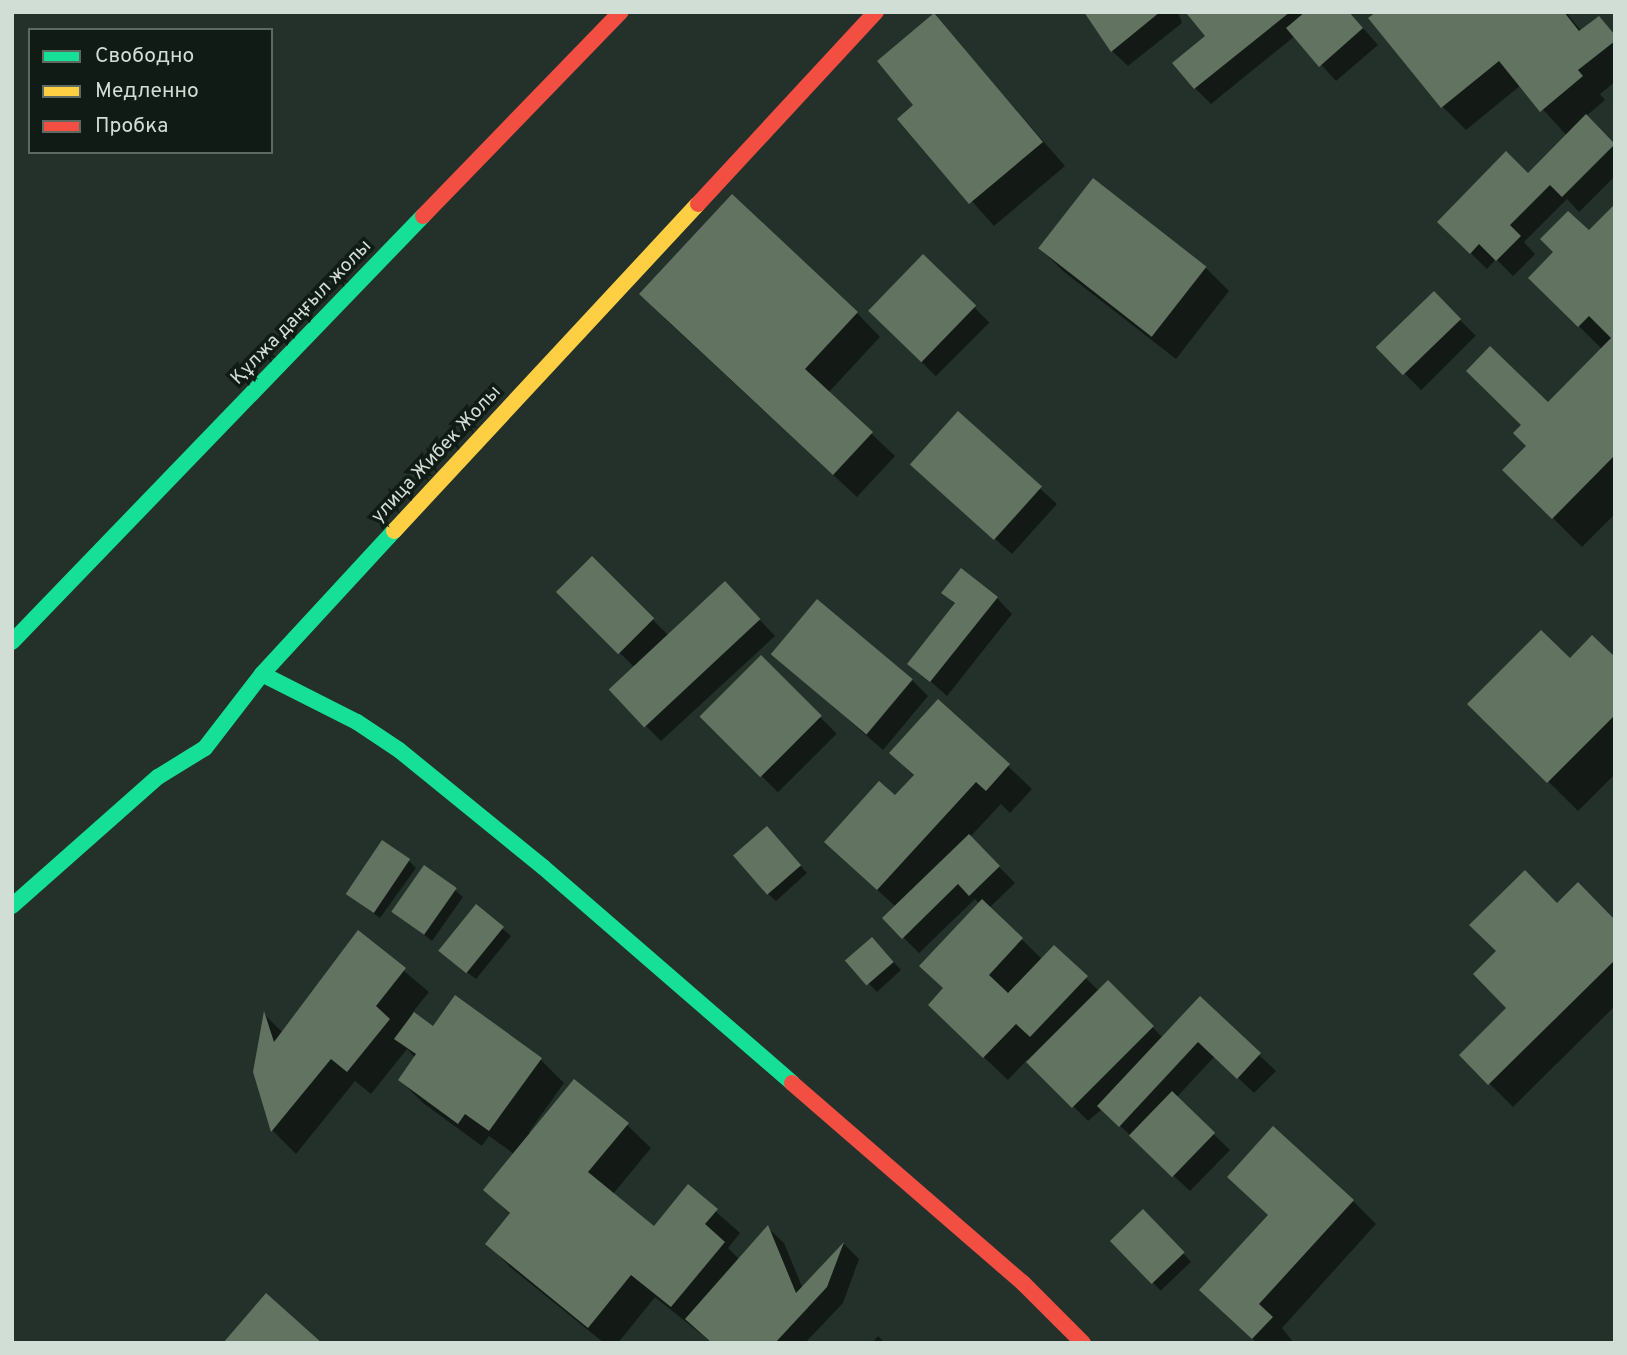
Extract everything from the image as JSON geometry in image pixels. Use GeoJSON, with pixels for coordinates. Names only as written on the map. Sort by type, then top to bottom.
{"type":"FeatureCollection","features":[{"type":"Feature","properties":{"kind":"street","name":"Құлжа даңғыл жолы"},"geometry":{"type":"LineString","coordinates":[[12,642],[621,12]]}},
{"type":"Feature","properties":{"kind":"street","name":"улица Жибек Жолы"},"geometry":{"type":"LineString","coordinates":[[12,906],[158,777],[205,748],[262,674],[876,12]]}},
{"type":"Feature","properties":{"kind":"street"},"geometry":{"type":"LineString","coordinates":[[262,674],[357,722],[399,750],[533,859],[1023,1283],[1083,1343]]}},
{"type":"Feature","properties":{"kind":"building"},"geometry":{"type":"Polygon","coordinates":[[[1084,12],[1160,12],[1111,52],[1084,12]]]}},
{"type":"Feature","properties":{"kind":"building"},"geometry":{"type":"Polygon","coordinates":[[[1290,12],[1194,89],[1172,63],[1205,36],[1187,14],[1290,12]]]}},
{"type":"Feature","properties":{"kind":"building"},"geometry":{"type":"Polygon","coordinates":[[[1305,12],[1349,12],[1363,28],[1319,67],[1286,28],[1305,12]]]}},
{"type":"Feature","properties":{"kind":"building"},"geometry":{"type":"Polygon","coordinates":[[[1376,12],[1564,12],[1579,31],[1599,16],[1615,35],[1615,41],[1578,70],[1583,76],[1540,112],[1499,61],[1441,108],[1368,18],[1376,12]]]}},
{"type":"Feature","properties":{"kind":"building"},"geometry":{"type":"Polygon","coordinates":[[[934,13],[1043,142],[969,204],[897,119],[913,105],[877,61],[934,13]]]}},
{"type":"Feature","properties":{"kind":"building"},"geometry":{"type":"Polygon","coordinates":[[[1586,114],[1615,144],[1562,197],[1550,185],[1510,225],[1521,236],[1496,261],[1479,244],[1470,254],[1437,222],[1506,151],[1528,173],[1586,114]]]}},
{"type":"Feature","properties":{"kind":"building"},"geometry":{"type":"Polygon","coordinates":[[[1093,178],[1206,267],[1152,337],[1038,248],[1093,178]]]}},
{"type":"Feature","properties":{"kind":"building"},"geometry":{"type":"Polygon","coordinates":[[[732,194],[858,312],[805,369],[873,432],[833,475],[639,294],[732,194]]]}},
{"type":"Feature","properties":{"kind":"building"},"geometry":{"type":"Polygon","coordinates":[[[1615,204],[1615,455],[1552,519],[1502,470],[1526,446],[1513,433],[1521,425],[1466,371],[1490,346],[1548,402],[1611,338],[1589,316],[1578,327],[1528,278],[1553,252],[1540,239],[1568,211],[1589,230],[1615,204]]]}},
{"type":"Feature","properties":{"kind":"building"},"geometry":{"type":"Polygon","coordinates":[[[923,254],[976,305],[921,362],[868,311],[923,254]]]}},
{"type":"Feature","properties":{"kind":"building"},"geometry":{"type":"Polygon","coordinates":[[[1434,291],[1461,319],[1403,375],[1376,347],[1434,291]]]}},
{"type":"Feature","properties":{"kind":"building"},"geometry":{"type":"Polygon","coordinates":[[[958,411],[1042,487],[994,540],[910,465],[958,411]]]}},
{"type":"Feature","properties":{"kind":"building"},"geometry":{"type":"Polygon","coordinates":[[[592,556],[654,618],[618,654],[556,592],[592,556]]]}},
{"type":"Feature","properties":{"kind":"building"},"geometry":{"type":"Polygon","coordinates":[[[961,568],[998,597],[930,682],[907,664],[955,603],[941,593],[961,568]]]}},
{"type":"Feature","properties":{"kind":"building"},"geometry":{"type":"Polygon","coordinates":[[[725,581],[760,619],[644,727],[609,689],[725,581]]]}},
{"type":"Feature","properties":{"kind":"building"},"geometry":{"type":"Polygon","coordinates":[[[817,599],[913,679],[866,735],[771,654],[817,599]]]}},
{"type":"Feature","properties":{"kind":"building"},"geometry":{"type":"Polygon","coordinates":[[[1541,630],[1570,658],[1592,635],[1615,657],[1615,715],[1547,783],[1467,704],[1541,630]]]}},
{"type":"Feature","properties":{"kind":"building"},"geometry":{"type":"Polygon","coordinates":[[[761,655],[822,716],[760,777],[699,717],[761,655]]]}},
{"type":"Feature","properties":{"kind":"building"},"geometry":{"type":"Polygon","coordinates":[[[938,699],[1010,764],[986,791],[976,782],[877,890],[824,842],[879,781],[895,795],[914,775],[889,753],[938,699]]]}},
{"type":"Feature","properties":{"kind":"building"},"geometry":{"type":"Polygon","coordinates":[[[767,826],[801,865],[767,895],[733,856],[767,826]]]}},
{"type":"Feature","properties":{"kind":"building"},"geometry":{"type":"Polygon","coordinates":[[[969,834],[1000,866],[969,896],[958,884],[902,939],[882,918],[969,834]]]}},
{"type":"Feature","properties":{"kind":"building"},"geometry":{"type":"Polygon","coordinates":[[[382,840],[410,859],[374,913],[346,894],[382,840]]]}},
{"type":"Feature","properties":{"kind":"building"},"geometry":{"type":"Polygon","coordinates":[[[424,865],[457,888],[424,935],[391,912],[424,865]]]}},
{"type":"Feature","properties":{"kind":"building"},"geometry":{"type":"Polygon","coordinates":[[[1525,870],[1557,903],[1578,882],[1615,920],[1615,960],[1488,1085],[1459,1055],[1506,1008],[1473,974],[1496,951],[1469,925],[1525,870]]]}},
{"type":"Feature","properties":{"kind":"building"},"geometry":{"type":"Polygon","coordinates":[[[982,899],[1023,938],[989,975],[1008,993],[1054,945],[1088,976],[1030,1037],[1016,1024],[983,1058],[928,1005],[943,988],[919,966],[982,899]]]}},
{"type":"Feature","properties":{"kind":"building"},"geometry":{"type":"Polygon","coordinates":[[[476,904],[504,927],[466,973],[438,951],[476,904]]]}},
{"type":"Feature","properties":{"kind":"building"},"geometry":{"type":"Polygon","coordinates":[[[358,930],[406,968],[376,1006],[390,1019],[347,1072],[331,1059],[271,1132],[253,1072],[264,1011],[274,1042],[358,930]]]}},
{"type":"Feature","properties":{"kind":"building"},"geometry":{"type":"Polygon","coordinates":[[[872,937],[894,962],[866,986],[845,961],[872,937]]]}},
{"type":"Feature","properties":{"kind":"building"},"geometry":{"type":"Polygon","coordinates":[[[1108,980],[1154,1026],[1072,1108],[1026,1062],[1108,980]]]}},
{"type":"Feature","properties":{"kind":"building"},"geometry":{"type":"Polygon","coordinates":[[[455,995],[542,1058],[489,1131],[465,1114],[458,1124],[398,1080],[416,1054],[394,1039],[414,1012],[433,1026],[455,995]]]}},
{"type":"Feature","properties":{"kind":"building"},"geometry":{"type":"Polygon","coordinates":[[[1200,996],[1261,1053],[1237,1079],[1198,1042],[1119,1127],[1097,1106],[1200,996]]]}},
{"type":"Feature","properties":{"kind":"building"},"geometry":{"type":"Polygon","coordinates":[[[574,1079],[629,1123],[588,1172],[654,1226],[688,1184],[718,1209],[705,1224],[725,1242],[671,1307],[631,1275],[588,1328],[485,1244],[510,1213],[483,1190],[574,1079]]]}},
{"type":"Feature","properties":{"kind":"building"},"geometry":{"type":"Polygon","coordinates":[[[1172,1091],[1215,1133],[1172,1177],[1129,1136],[1172,1091]]]}},
{"type":"Feature","properties":{"kind":"building"},"geometry":{"type":"Polygon","coordinates":[[[1273,1126],[1354,1200],[1259,1304],[1273,1317],[1252,1339],[1199,1290],[1268,1215],[1227,1177],[1273,1126]]]}},
{"type":"Feature","properties":{"kind":"building"},"geometry":{"type":"Polygon","coordinates":[[[1143,1209],[1185,1252],[1152,1284],[1110,1241],[1143,1209]]]}},
{"type":"Feature","properties":{"kind":"building"},"geometry":{"type":"Polygon","coordinates":[[[768,1225],[796,1293],[844,1242],[827,1287],[775,1343],[712,1343],[685,1319],[768,1225]]]}},
{"type":"Feature","properties":{"kind":"building"},"geometry":{"type":"Polygon","coordinates":[[[266,1293],[322,1343],[223,1343],[266,1293]]]}},
{"type":"Feature","properties":{"kind":"traffic: fast"},"geometry":{"type":"LineString","coordinates":[[12,642],[423,216]]}},
{"type":"Feature","properties":{"kind":"traffic: fast"},"geometry":{"type":"LineString","coordinates":[[12,906],[158,777],[205,748],[262,674],[394,531]]}},
{"type":"Feature","properties":{"kind":"traffic: fast"},"geometry":{"type":"LineString","coordinates":[[262,674],[357,722],[399,750],[543,867],[792,1083]]}},
{"type":"Feature","properties":{"kind":"traffic: slow"},"geometry":{"type":"LineString","coordinates":[[394,531],[698,204]]}},
{"type":"Feature","properties":{"kind":"traffic: jam"},"geometry":{"type":"LineString","coordinates":[[423,216],[621,12]]}},
{"type":"Feature","properties":{"kind":"traffic: jam"},"geometry":{"type":"LineString","coordinates":[[698,204],[876,12]]}},
{"type":"Feature","properties":{"kind":"traffic: jam"},"geometry":{"type":"LineString","coordinates":[[792,1083],[1023,1283],[1083,1343]]}}]}
